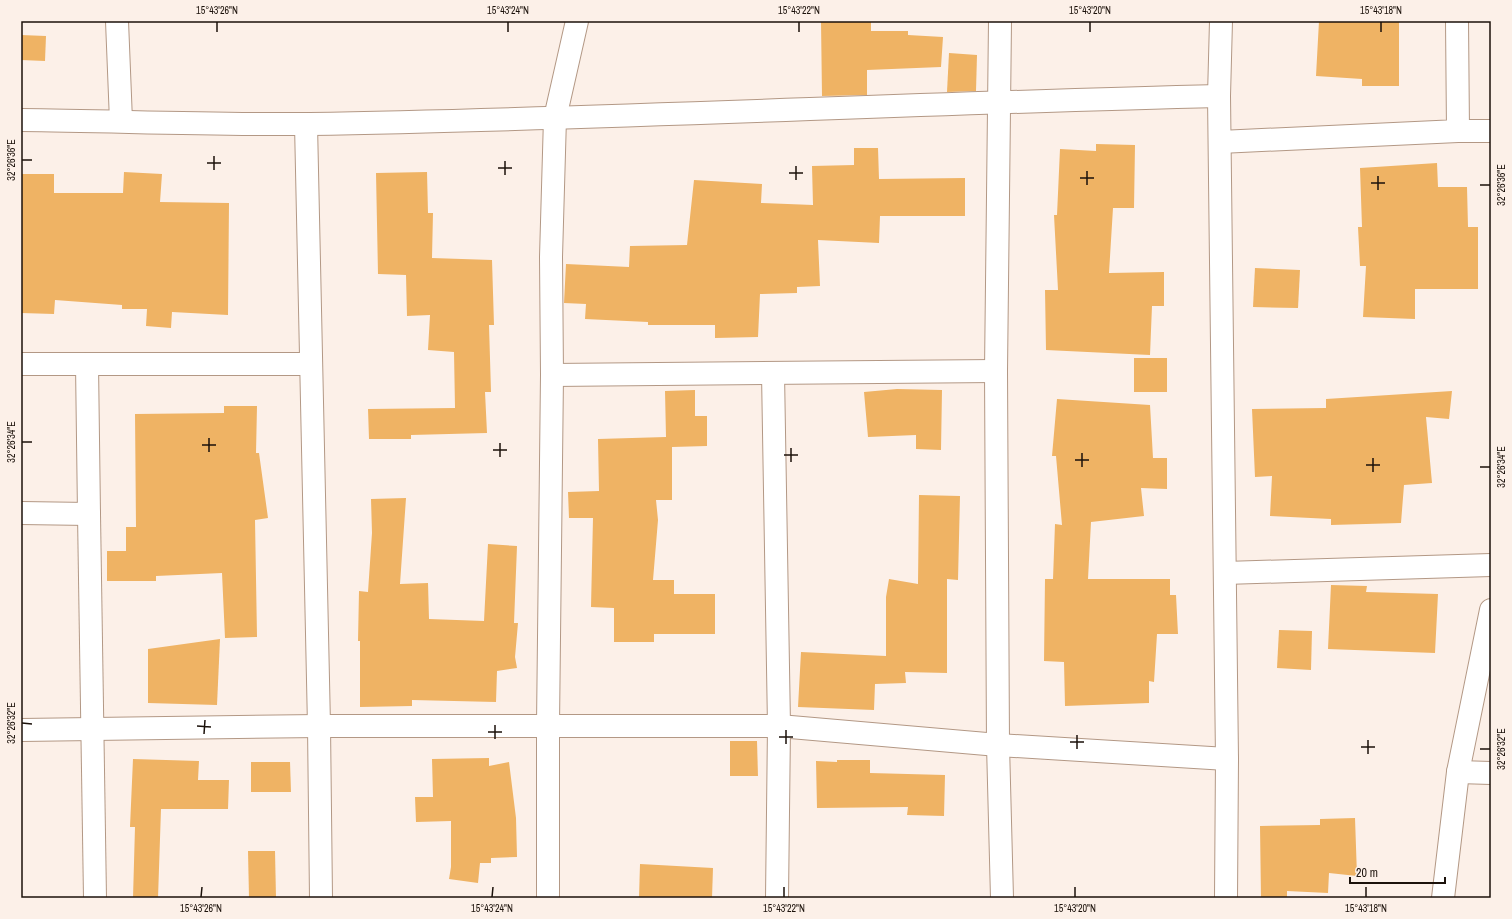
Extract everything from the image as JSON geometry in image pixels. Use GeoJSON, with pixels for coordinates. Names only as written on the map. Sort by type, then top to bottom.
{"type":"FeatureCollection","features":[{"type":"Feature","properties":{"kind":"street"},"geometry":{"type":"LineString","coordinates":[[117,21],[121,121]]}},
{"type":"Feature","properties":{"kind":"street"},"geometry":{"type":"LineString","coordinates":[[548,898],[548,725],[552,375],[551,257],[555,118],[577,21]]}},
{"type":"Feature","properties":{"kind":"street"},"geometry":{"type":"LineString","coordinates":[[1000,21],[996,371],[998,745],[1002,898]]}},
{"type":"Feature","properties":{"kind":"street"},"geometry":{"type":"LineString","coordinates":[[1221,21],[1219,96],[1227,759],[1226,898]]}},
{"type":"Feature","properties":{"kind":"street"},"geometry":{"type":"LineString","coordinates":[[1456,21],[1458,131]]}},
{"type":"Feature","properties":{"kind":"street"},"geometry":{"type":"LineString","coordinates":[[21,120],[306,124],[555,118],[1000,101],[1219,96]]}},
{"type":"Feature","properties":{"kind":"street"},"geometry":{"type":"LineString","coordinates":[[306,124],[319,726],[321,898]]}},
{"type":"Feature","properties":{"kind":"street"},"geometry":{"type":"LineString","coordinates":[[1220,142],[1458,131],[1491,131]]}},
{"type":"Feature","properties":{"kind":"street"},"geometry":{"type":"LineString","coordinates":[[21,364],[311,364]]}},
{"type":"Feature","properties":{"kind":"street"},"geometry":{"type":"LineString","coordinates":[[86,364],[95,898]]}},
{"type":"Feature","properties":{"kind":"street"},"geometry":{"type":"LineString","coordinates":[[552,375],[996,371]]}},
{"type":"Feature","properties":{"kind":"street"},"geometry":{"type":"LineString","coordinates":[[773,373],[779,726],[777,898]]}},
{"type":"Feature","properties":{"kind":"street"},"geometry":{"type":"LineString","coordinates":[[21,513],[89,514]]}},
{"type":"Feature","properties":{"kind":"street"},"geometry":{"type":"LineString","coordinates":[[1225,573],[1491,565]]}},
{"type":"Feature","properties":{"kind":"street"},"geometry":{"type":"LineString","coordinates":[[1443,898],[1458,772],[1491,610]]}},
{"type":"Feature","properties":{"kind":"street"},"geometry":{"type":"LineString","coordinates":[[21,730],[319,726],[779,726],[998,745],[1227,759]]}},
{"type":"Feature","properties":{"kind":"street"},"geometry":{"type":"LineString","coordinates":[[1458,772],[1491,773]]}},
{"type":"Feature","properties":{"kind":"building"},"geometry":{"type":"Polygon","coordinates":[[[821,21],[871,21],[871,31],[908,31],[908,35],[943,37],[941,67],[867,70],[867,95],[822,96],[821,21]]]}},
{"type":"Feature","properties":{"kind":"building"},"geometry":{"type":"Polygon","coordinates":[[[1319,21],[1399,21],[1399,86],[1362,86],[1362,79],[1316,76],[1319,21]]]}},
{"type":"Feature","properties":{"kind":"building"},"geometry":{"type":"Polygon","coordinates":[[[21,35],[46,36],[45,61],[21,60],[21,35]]]}},
{"type":"Feature","properties":{"kind":"building"},"geometry":{"type":"Polygon","coordinates":[[[949,53],[977,55],[976,91],[947,92],[949,53]]]}},
{"type":"Feature","properties":{"kind":"building"},"geometry":{"type":"Polygon","coordinates":[[[1096,144],[1135,145],[1134,208],[1113,208],[1109,273],[1164,272],[1164,306],[1152,306],[1150,355],[1046,350],[1045,290],[1058,290],[1054,215],[1057,215],[1060,149],[1096,151],[1096,144]]]}},
{"type":"Feature","properties":{"kind":"building"},"geometry":{"type":"Polygon","coordinates":[[[854,148],[878,148],[879,179],[965,178],[965,216],[880,216],[879,243],[818,240],[820,286],[797,287],[797,293],[760,294],[758,337],[715,338],[715,325],[648,325],[648,322],[585,319],[586,304],[564,303],[566,264],[629,267],[630,246],[687,245],[694,180],[762,184],[761,203],[813,205],[812,166],[854,165],[854,148]]]}},
{"type":"Feature","properties":{"kind":"building"},"geometry":{"type":"Polygon","coordinates":[[[1437,163],[1438,187],[1467,187],[1468,227],[1478,227],[1478,289],[1415,289],[1415,319],[1363,317],[1366,266],[1360,266],[1358,227],[1362,227],[1360,168],[1437,163]]]}},
{"type":"Feature","properties":{"kind":"building"},"geometry":{"type":"Polygon","coordinates":[[[124,172],[162,174],[160,202],[229,203],[228,315],[172,312],[171,328],[146,326],[147,309],[122,309],[122,305],[55,300],[54,314],[21,313],[21,174],[54,174],[54,193],[123,193],[124,172]]]}},
{"type":"Feature","properties":{"kind":"building"},"geometry":{"type":"Polygon","coordinates":[[[427,172],[428,213],[433,213],[432,258],[492,260],[494,325],[489,325],[491,392],[485,392],[487,433],[411,435],[411,439],[369,439],[368,409],[455,408],[454,352],[428,350],[430,315],[407,316],[406,275],[378,274],[376,173],[427,172]]]}},
{"type":"Feature","properties":{"kind":"building"},"geometry":{"type":"Polygon","coordinates":[[[1255,268],[1300,270],[1298,308],[1253,307],[1255,268]]]}},
{"type":"Feature","properties":{"kind":"building"},"geometry":{"type":"Polygon","coordinates":[[[1134,358],[1167,358],[1167,392],[1134,392],[1134,358]]]}},
{"type":"Feature","properties":{"kind":"building"},"geometry":{"type":"Polygon","coordinates":[[[897,389],[942,390],[941,450],[916,449],[916,435],[868,437],[864,392],[897,389]]]}},
{"type":"Feature","properties":{"kind":"building"},"geometry":{"type":"Polygon","coordinates":[[[695,390],[695,416],[707,416],[707,446],[672,447],[672,500],[656,500],[658,520],[653,580],[674,580],[674,594],[715,594],[715,634],[654,634],[654,642],[614,642],[614,608],[591,607],[593,518],[569,518],[568,492],[599,491],[598,439],[666,437],[665,391],[695,390]]]}},
{"type":"Feature","properties":{"kind":"building"},"geometry":{"type":"Polygon","coordinates":[[[1452,391],[1449,419],[1426,417],[1432,483],[1404,485],[1401,523],[1331,525],[1331,519],[1270,516],[1272,476],[1255,477],[1252,409],[1326,408],[1326,399],[1452,391]]]}},
{"type":"Feature","properties":{"kind":"building"},"geometry":{"type":"Polygon","coordinates":[[[1057,399],[1150,405],[1153,458],[1167,458],[1167,489],[1141,488],[1144,516],[1091,522],[1088,579],[1170,579],[1170,595],[1176,595],[1178,634],[1157,634],[1154,682],[1149,681],[1149,703],[1065,706],[1064,662],[1044,661],[1045,579],[1053,579],[1055,524],[1062,525],[1056,456],[1052,456],[1057,399]]]}},
{"type":"Feature","properties":{"kind":"building"},"geometry":{"type":"Polygon","coordinates":[[[224,406],[257,406],[256,453],[259,453],[268,518],[255,520],[257,637],[225,638],[222,573],[156,576],[156,581],[107,581],[107,551],[126,551],[126,527],[136,527],[135,414],[224,413],[224,406]]]}},
{"type":"Feature","properties":{"kind":"building"},"geometry":{"type":"Polygon","coordinates":[[[919,495],[960,496],[958,580],[947,579],[947,673],[905,672],[906,683],[875,684],[874,710],[798,707],[801,652],[886,656],[886,597],[889,579],[918,584],[919,495]]]}},
{"type":"Feature","properties":{"kind":"building"},"geometry":{"type":"Polygon","coordinates":[[[406,498],[400,584],[428,583],[429,619],[484,621],[488,544],[517,546],[514,623],[518,623],[515,657],[517,668],[497,671],[496,702],[412,700],[412,706],[360,707],[360,641],[358,641],[359,591],[368,592],[372,533],[371,499],[406,498]]]}},
{"type":"Feature","properties":{"kind":"building"},"geometry":{"type":"Polygon","coordinates":[[[1331,585],[1367,586],[1366,592],[1438,594],[1435,653],[1328,649],[1331,585]]]}},
{"type":"Feature","properties":{"kind":"building"},"geometry":{"type":"Polygon","coordinates":[[[1279,630],[1312,631],[1311,670],[1277,668],[1279,630]]]}},
{"type":"Feature","properties":{"kind":"building"},"geometry":{"type":"Polygon","coordinates":[[[220,639],[217,705],[148,703],[148,649],[220,639]]]}},
{"type":"Feature","properties":{"kind":"building"},"geometry":{"type":"Polygon","coordinates":[[[730,741],[757,741],[758,776],[730,776],[730,741]]]}},
{"type":"Feature","properties":{"kind":"building"},"geometry":{"type":"Polygon","coordinates":[[[489,758],[489,766],[509,762],[516,818],[517,857],[491,858],[491,863],[480,863],[478,883],[449,879],[451,867],[451,821],[416,822],[415,797],[433,797],[432,759],[489,758]]]}},
{"type":"Feature","properties":{"kind":"building"},"geometry":{"type":"Polygon","coordinates":[[[133,759],[199,761],[198,780],[229,780],[228,809],[161,809],[158,898],[133,898],[135,827],[130,827],[133,759]]]}},
{"type":"Feature","properties":{"kind":"building"},"geometry":{"type":"Polygon","coordinates":[[[837,760],[870,760],[870,773],[945,775],[944,816],[907,815],[908,807],[817,808],[816,761],[837,762],[837,760]]]}},
{"type":"Feature","properties":{"kind":"building"},"geometry":{"type":"Polygon","coordinates":[[[251,762],[290,762],[291,792],[251,792],[251,762]]]}},
{"type":"Feature","properties":{"kind":"building"},"geometry":{"type":"Polygon","coordinates":[[[1355,818],[1357,876],[1329,873],[1328,893],[1287,891],[1287,898],[1261,898],[1260,826],[1320,825],[1320,819],[1355,818]]]}},
{"type":"Feature","properties":{"kind":"building"},"geometry":{"type":"Polygon","coordinates":[[[248,851],[275,851],[276,898],[249,898],[248,851]]]}},
{"type":"Feature","properties":{"kind":"building"},"geometry":{"type":"Polygon","coordinates":[[[640,864],[713,868],[712,898],[639,898],[640,864]]]}}]}
